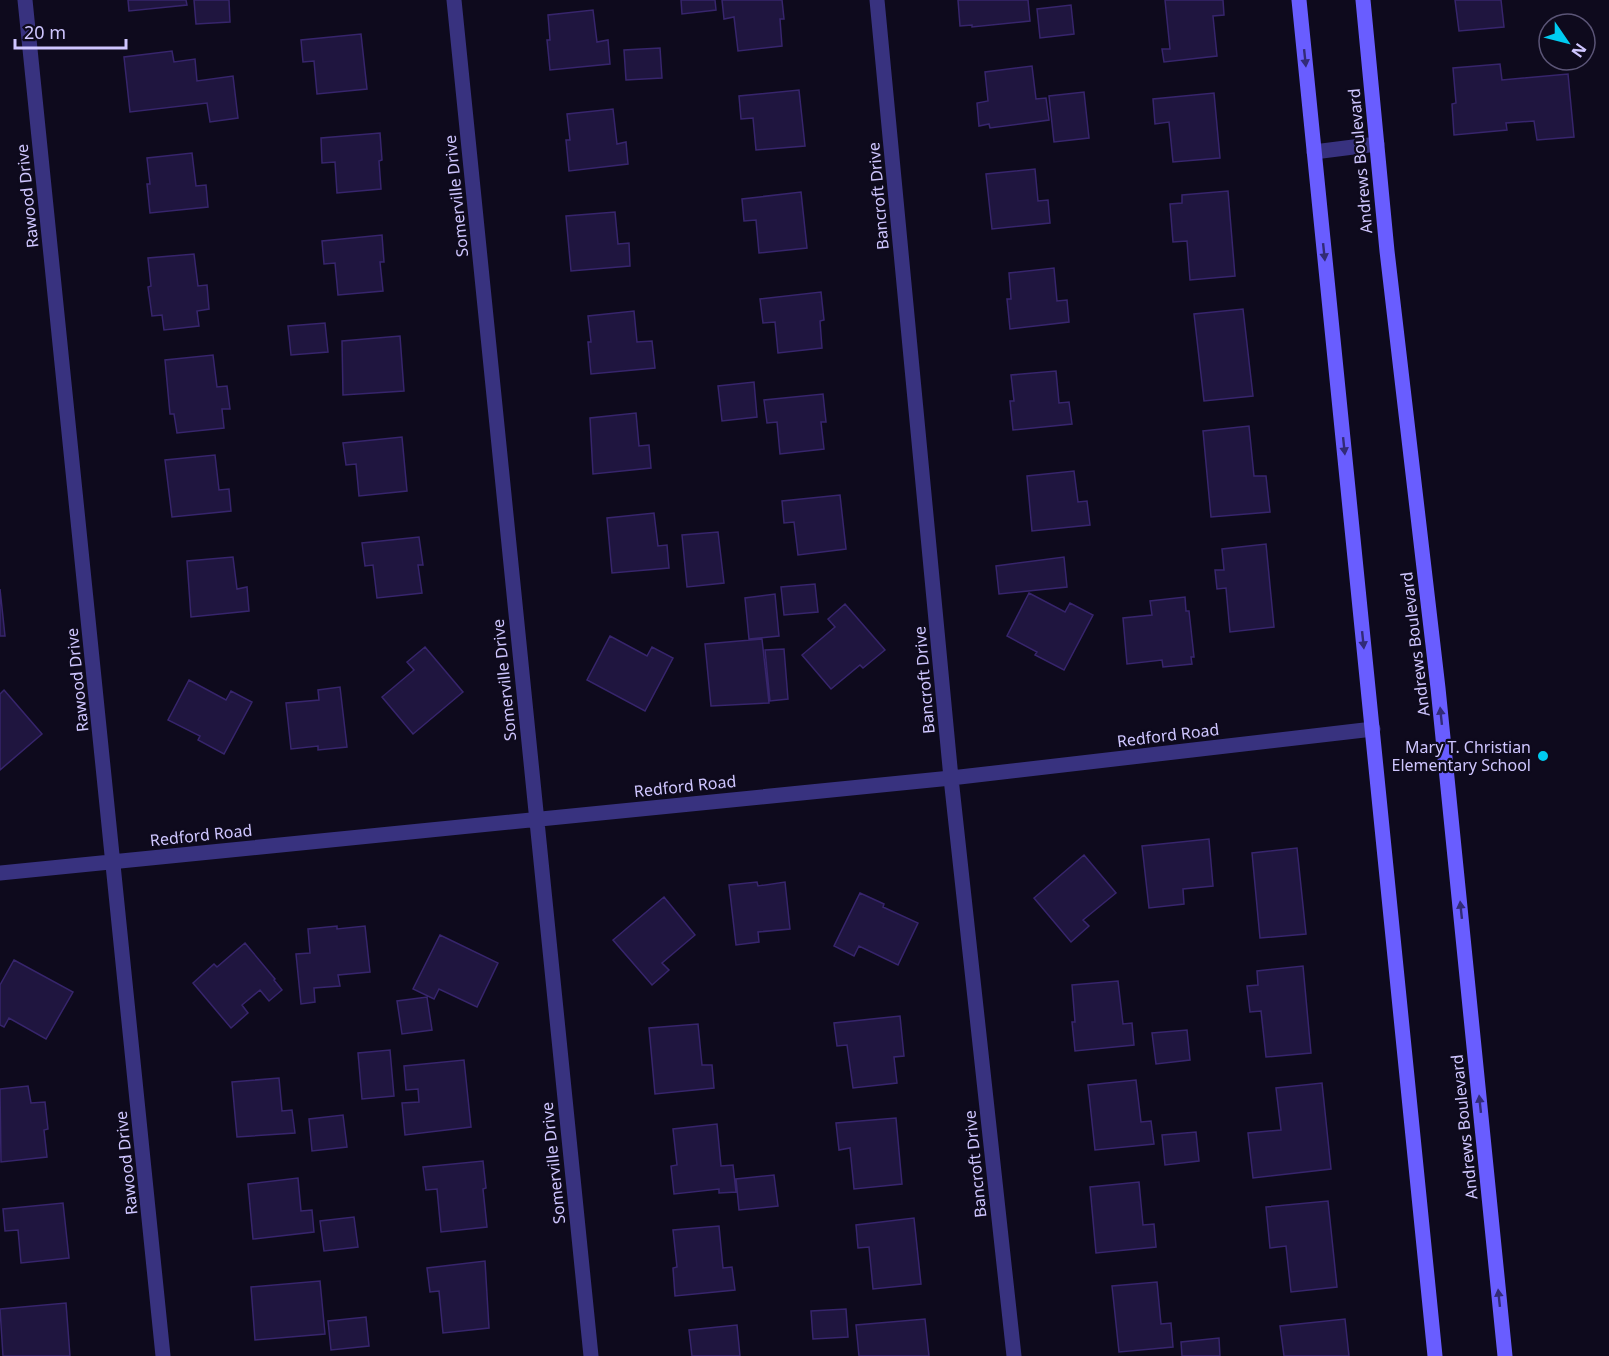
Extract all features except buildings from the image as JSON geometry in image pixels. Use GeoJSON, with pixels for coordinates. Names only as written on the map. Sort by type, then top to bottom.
{"type":"FeatureCollection","features":[{"type":"Feature","properties":{"kind":"street","name":"Rawood Drive"},"geometry":{"type":"LineString","coordinates":[[25,0],[163,1356]]}},
{"type":"Feature","properties":{"kind":"street","name":"Somerville Drive"},"geometry":{"type":"LineString","coordinates":[[454,0],[591,1356]]}},
{"type":"Feature","properties":{"kind":"street","name":"Bancroft Drive"},"geometry":{"type":"LineString","coordinates":[[877,0],[951,778],[1014,1356]]}},
{"type":"Feature","properties":{"kind":"street"},"geometry":{"type":"LineString","coordinates":[[1299,0],[1435,1356]]}},
{"type":"Feature","properties":{"kind":"street","name":"Andrews Boulevard"},"geometry":{"type":"LineString","coordinates":[[1363,0],[1387,251],[1438,688],[1505,1356]]}},
{"type":"Feature","properties":{"kind":"street"},"geometry":{"type":"LineString","coordinates":[[1314,152],[1377,144]]}},
{"type":"Feature","properties":{"kind":"street","name":"Redford Road"},"geometry":{"type":"LineString","coordinates":[[0,873],[951,778],[1373,729]]}},
{"type":"Feature","properties":{"kind":"place","name":"Mary T. Christian Elementary School"},"geometry":{"type":"Point","coordinates":[1543,756]}}]}
